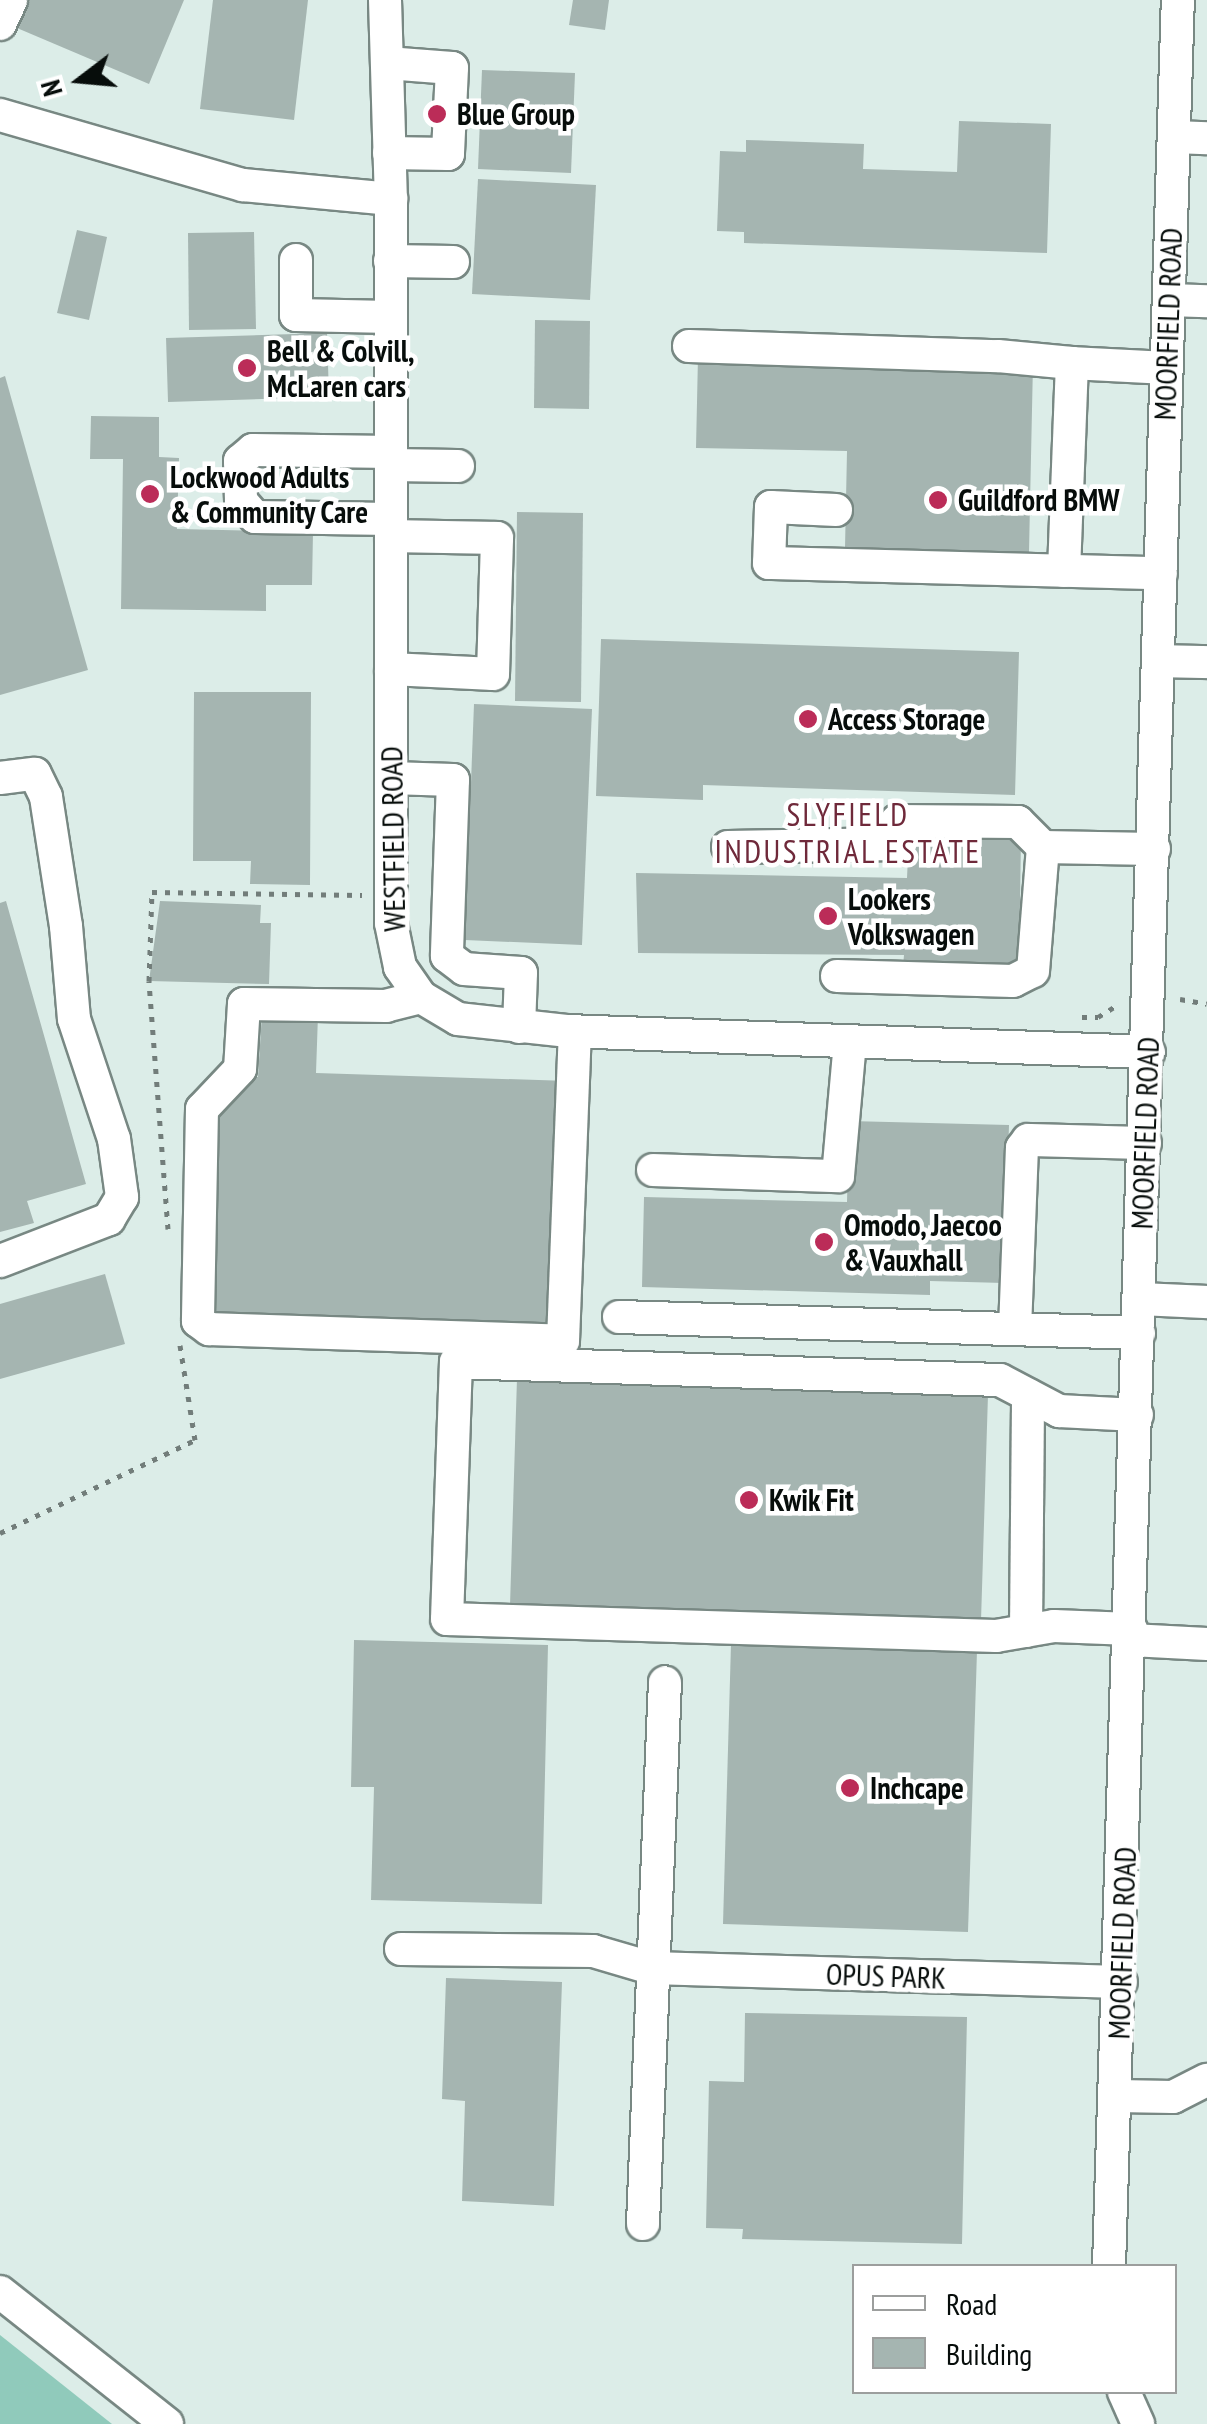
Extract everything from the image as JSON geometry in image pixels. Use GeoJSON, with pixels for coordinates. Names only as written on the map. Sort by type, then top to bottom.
{"type":"FeatureCollection","features":[{"type":"Feature","properties":{"kind":"street"},"geometry":{"type":"LineString","coordinates":[[0,24],[11,0]]}},
{"type":"Feature","properties":{"kind":"street","name":"WESTFIELD ROAD"},"geometry":{"type":"LineString","coordinates":[[386,0],[391,896],[400,967],[421,997]]}},
{"type":"Feature","properties":{"kind":"street","name":"MOORFIELD ROAD"},"geometry":{"type":"LineString","coordinates":[[1109,2264],[1121,1982],[1178,0]]}},
{"type":"Feature","properties":{"kind":"street"},"geometry":{"type":"LineString","coordinates":[[387,64],[452,68],[448,154],[389,153]]}},
{"type":"Feature","properties":{"kind":"street"},"geometry":{"type":"LineString","coordinates":[[0,116],[243,185],[390,199]]}},
{"type":"Feature","properties":{"kind":"street"},"geometry":{"type":"LineString","coordinates":[[1174,137],[1207,138]]}},
{"type":"Feature","properties":{"kind":"street"},"geometry":{"type":"LineString","coordinates":[[296,260],[296,315],[390,317]]}},
{"type":"Feature","properties":{"kind":"street"},"geometry":{"type":"LineString","coordinates":[[390,262],[453,262]]}},
{"type":"Feature","properties":{"kind":"street"},"geometry":{"type":"LineString","coordinates":[[1169,300],[1207,301]]}},
{"type":"Feature","properties":{"kind":"street"},"geometry":{"type":"LineString","coordinates":[[689,346],[998,356],[1166,368]]}},
{"type":"Feature","properties":{"kind":"street"},"geometry":{"type":"LineString","coordinates":[[1064,571],[1072,363]]}},
{"type":"Feature","properties":{"kind":"street"},"geometry":{"type":"LineString","coordinates":[[390,669],[493,674],[496,538],[254,517],[241,501],[240,461],[254,450],[458,466]]}},
{"type":"Feature","properties":{"kind":"street"},"geometry":{"type":"LineString","coordinates":[[836,510],[772,508],[769,564],[1161,573]]}},
{"type":"Feature","properties":{"kind":"street"},"geometry":{"type":"LineString","coordinates":[[1159,661],[1207,662]]}},
{"type":"Feature","properties":{"kind":"street"},"geometry":{"type":"LineString","coordinates":[[0,778],[35,774],[46,797],[66,926],[74,1020],[114,1139],[122,1197],[109,1219],[0,1261]]}},
{"type":"Feature","properties":{"kind":"street"},"geometry":{"type":"LineString","coordinates":[[391,778],[453,780],[447,956],[464,968],[521,973],[519,1028]]}},
{"type":"Feature","properties":{"kind":"street"},"geometry":{"type":"LineString","coordinates":[[728,846],[895,844],[897,821],[1018,822],[1042,846],[1154,848]]}},
{"type":"Feature","properties":{"kind":"street"},"geometry":{"type":"LineString","coordinates":[[837,976],[1014,981],[1033,971],[1042,846]]}},
{"type":"Feature","properties":{"kind":"street"},"geometry":{"type":"LineString","coordinates":[[575,1032],[563,1342],[209,1330],[198,1321],[202,1109],[240,1069],[244,1004],[386,1006],[421,997],[458,1019],[519,1028],[1149,1052]]}},
{"type":"Feature","properties":{"kind":"street"},"geometry":{"type":"LineString","coordinates":[[654,1170],[838,1176],[850,1042]]}},
{"type":"Feature","properties":{"kind":"street"},"geometry":{"type":"LineString","coordinates":[[1015,1329],[1022,1148],[1028,1140],[1145,1143]]}},
{"type":"Feature","properties":{"kind":"street"},"geometry":{"type":"LineString","coordinates":[[1140,1299],[1207,1302]]}},
{"type":"Feature","properties":{"kind":"street"},"geometry":{"type":"LineString","coordinates":[[619,1317],[1139,1332]]}},
{"type":"Feature","properties":{"kind":"street"},"geometry":{"type":"LineString","coordinates":[[1138,1415],[1059,1411],[1000,1380],[456,1362],[447,1619],[996,1636],[1054,1626],[1207,1644]]}},
{"type":"Feature","properties":{"kind":"street"},"geometry":{"type":"LineString","coordinates":[[1026,1631],[1028,1394]]}},
{"type":"Feature","properties":{"kind":"street"},"geometry":{"type":"LineString","coordinates":[[643,2224],[665,1682]]}},
{"type":"Feature","properties":{"kind":"street","name":"OPUS PARK"},"geometry":{"type":"LineString","coordinates":[[402,1949],[593,1951],[651,1968],[1121,1982]]}},
{"type":"Feature","properties":{"kind":"street"},"geometry":{"type":"LineString","coordinates":[[1116,2096],[1173,2097],[1207,2080]]}},
{"type":"Feature","properties":{"kind":"street"},"geometry":{"type":"LineString","coordinates":[[0,2292],[167,2424]]}},
{"type":"Feature","properties":{"kind":"street"},"geometry":{"type":"LineString","coordinates":[[1125,2394],[1138,2424]]}},
{"type":"Feature","properties":{"kind":"path"},"geometry":{"type":"LineString","coordinates":[[169,1245],[148,981],[152,892],[391,896]]}},
{"type":"Feature","properties":{"kind":"path"},"geometry":{"type":"LineString","coordinates":[[1180,999],[1207,1004]]}},
{"type":"Feature","properties":{"kind":"path"},"geometry":{"type":"LineString","coordinates":[[1079,1017],[1098,1017],[1120,1003]]}},
{"type":"Feature","properties":{"kind":"path"},"geometry":{"type":"LineString","coordinates":[[0,1533],[195,1440],[179,1336]]}},
{"type":"Feature","properties":{"kind":"green space"},"geometry":{"type":"Polygon","coordinates":[[[0,2335],[112,2424],[0,2424],[0,2335]]]}},
{"type":"Feature","properties":{"kind":"building"},"geometry":{"type":"Polygon","coordinates":[[[29,0],[184,0],[149,84],[17,28],[29,0]]]}},
{"type":"Feature","properties":{"kind":"building"},"geometry":{"type":"Polygon","coordinates":[[[213,0],[308,0],[294,120],[200,109],[213,0]]]}},
{"type":"Feature","properties":{"kind":"building"},"geometry":{"type":"Polygon","coordinates":[[[573,0],[609,0],[605,30],[569,25],[573,0]]]}},
{"type":"Feature","properties":{"kind":"building"},"geometry":{"type":"Polygon","coordinates":[[[482,70],[575,73],[571,173],[478,169],[482,70]]]}},
{"type":"Feature","properties":{"kind":"building"},"geometry":{"type":"Polygon","coordinates":[[[959,121],[1051,124],[1047,253],[744,243],[744,232],[717,231],[720,151],[746,152],[746,140],[864,144],[863,169],[957,172],[959,121]]]}},
{"type":"Feature","properties":{"kind":"building"},"geometry":{"type":"Polygon","coordinates":[[[478,179],[596,185],[590,300],[472,294],[478,179]]]}},
{"type":"Feature","properties":{"kind":"building"},"geometry":{"type":"Polygon","coordinates":[[[77,230],[107,237],[89,320],[57,313],[77,230]]]}},
{"type":"Feature","properties":{"kind":"building"},"geometry":{"type":"Polygon","coordinates":[[[254,232],[256,329],[189,330],[188,233],[254,232]]]}},
{"type":"Feature","properties":{"kind":"building"},"geometry":{"type":"Polygon","coordinates":[[[535,320],[590,321],[589,409],[534,408],[535,320]]]}},
{"type":"Feature","properties":{"kind":"building","name":"Bell & Colvill, McLaren cars"},"geometry":{"type":"Polygon","coordinates":[[[327,333],[329,397],[168,402],[166,338],[327,333]]]}},
{"type":"Feature","properties":{"kind":"building","name":"Guildford BMW"},"geometry":{"type":"Polygon","coordinates":[[[698,356],[1033,363],[1029,552],[845,548],[847,451],[696,448],[698,356]]]}},
{"type":"Feature","properties":{"kind":"building"},"geometry":{"type":"Polygon","coordinates":[[[5,376],[88,670],[0,695],[0,378],[5,376]]]}},
{"type":"Feature","properties":{"kind":"building","name":"Lockwood Adults & Community Care"},"geometry":{"type":"Polygon","coordinates":[[[91,416],[159,417],[159,457],[179,458],[177,529],[313,532],[312,585],[266,585],[266,611],[121,609],[123,459],[90,459],[91,416]]]}},
{"type":"Feature","properties":{"kind":"building"},"geometry":{"type":"Polygon","coordinates":[[[517,512],[583,513],[581,702],[515,701],[517,512]]]}},
{"type":"Feature","properties":{"kind":"building","name":"Access Storage"},"geometry":{"type":"Polygon","coordinates":[[[601,639],[1019,652],[1015,795],[703,785],[703,800],[596,796],[601,639]]]}},
{"type":"Feature","properties":{"kind":"building"},"geometry":{"type":"Polygon","coordinates":[[[194,692],[311,692],[310,885],[250,884],[251,861],[193,861],[194,692]]]}},
{"type":"Feature","properties":{"kind":"building"},"geometry":{"type":"Polygon","coordinates":[[[474,704],[592,709],[582,945],[465,940],[474,704]]]}},
{"type":"Feature","properties":{"kind":"building","name":"Lookers Volkswagen"},"geometry":{"type":"Polygon","coordinates":[[[909,834],[1021,837],[1019,969],[903,966],[904,955],[638,953],[636,873],[907,878],[909,834]]]}},
{"type":"Feature","properties":{"kind":"building"},"geometry":{"type":"Polygon","coordinates":[[[6,901],[86,1184],[27,1201],[34,1223],[0,1232],[0,903],[6,901]]]}},
{"type":"Feature","properties":{"kind":"building"},"geometry":{"type":"Polygon","coordinates":[[[160,901],[261,905],[260,923],[271,923],[269,984],[149,981],[160,901]]]}},
{"type":"Feature","properties":{"kind":"building"},"geometry":{"type":"Polygon","coordinates":[[[262,1013],[318,1015],[316,1073],[569,1081],[550,1326],[205,1314],[207,1116],[244,1078],[258,1077],[262,1013]]]}},
{"type":"Feature","properties":{"kind":"building","name":"Omodo, Jaecoo & Vauxhall"},"geometry":{"type":"Polygon","coordinates":[[[849,1121],[1009,1125],[1004,1283],[930,1281],[930,1295],[642,1287],[644,1197],[847,1202],[849,1121]]]}},
{"type":"Feature","properties":{"kind":"building"},"geometry":{"type":"Polygon","coordinates":[[[105,1274],[125,1344],[0,1379],[0,1304],[105,1274]]]}},
{"type":"Feature","properties":{"kind":"building","name":"Kwik Fit"},"geometry":{"type":"Polygon","coordinates":[[[517,1378],[988,1394],[981,1621],[510,1606],[517,1378]]]}},
{"type":"Feature","properties":{"kind":"building"},"geometry":{"type":"Polygon","coordinates":[[[354,1640],[548,1645],[542,1904],[371,1900],[374,1787],[351,1787],[354,1640]]]}},
{"type":"Feature","properties":{"kind":"building","name":"Inchcape"},"geometry":{"type":"Polygon","coordinates":[[[731,1644],[977,1651],[968,1932],[723,1924],[731,1644]]]}},
{"type":"Feature","properties":{"kind":"building"},"geometry":{"type":"Polygon","coordinates":[[[446,1978],[562,1982],[554,2206],[462,2201],[465,2101],[442,2099],[446,1978]]]}},
{"type":"Feature","properties":{"kind":"building"},"geometry":{"type":"Polygon","coordinates":[[[745,2013],[967,2017],[962,2244],[742,2239],[743,2229],[706,2228],[709,2081],[744,2082],[745,2013]]]}},
{"type":"Feature","properties":{"kind":"place","name":"Blue Group"},"geometry":{"type":"Point","coordinates":[437,114]}},
{"type":"Feature","properties":{"kind":"place","name":"Bell & Colvill, McLaren cars"},"geometry":{"type":"Point","coordinates":[247,368]}},
{"type":"Feature","properties":{"kind":"place","name":"Lockwood Adults & Community Care"},"geometry":{"type":"Point","coordinates":[150,494]}},
{"type":"Feature","properties":{"kind":"place","name":"Guildford BMW"},"geometry":{"type":"Point","coordinates":[938,500]}},
{"type":"Feature","properties":{"kind":"place","name":"Access Storage"},"geometry":{"type":"Point","coordinates":[808,719]}},
{"type":"Feature","properties":{"kind":"place","name":"Lookers Volkswagen"},"geometry":{"type":"Point","coordinates":[828,916]}},
{"type":"Feature","properties":{"kind":"place","name":"Omodo, Jaecoo & Vauxhall"},"geometry":{"type":"Point","coordinates":[824,1242]}},
{"type":"Feature","properties":{"kind":"place","name":"Kwik Fit"},"geometry":{"type":"Point","coordinates":[749,1500]}},
{"type":"Feature","properties":{"kind":"place","name":"Inchcape"},"geometry":{"type":"Point","coordinates":[850,1788]}},
{"type":"Feature","properties":{"kind":"district","name":"SLYFIELD INDUSTRIAL ESTATE"},"geometry":{"type":"Point","coordinates":[848,834]}}]}
